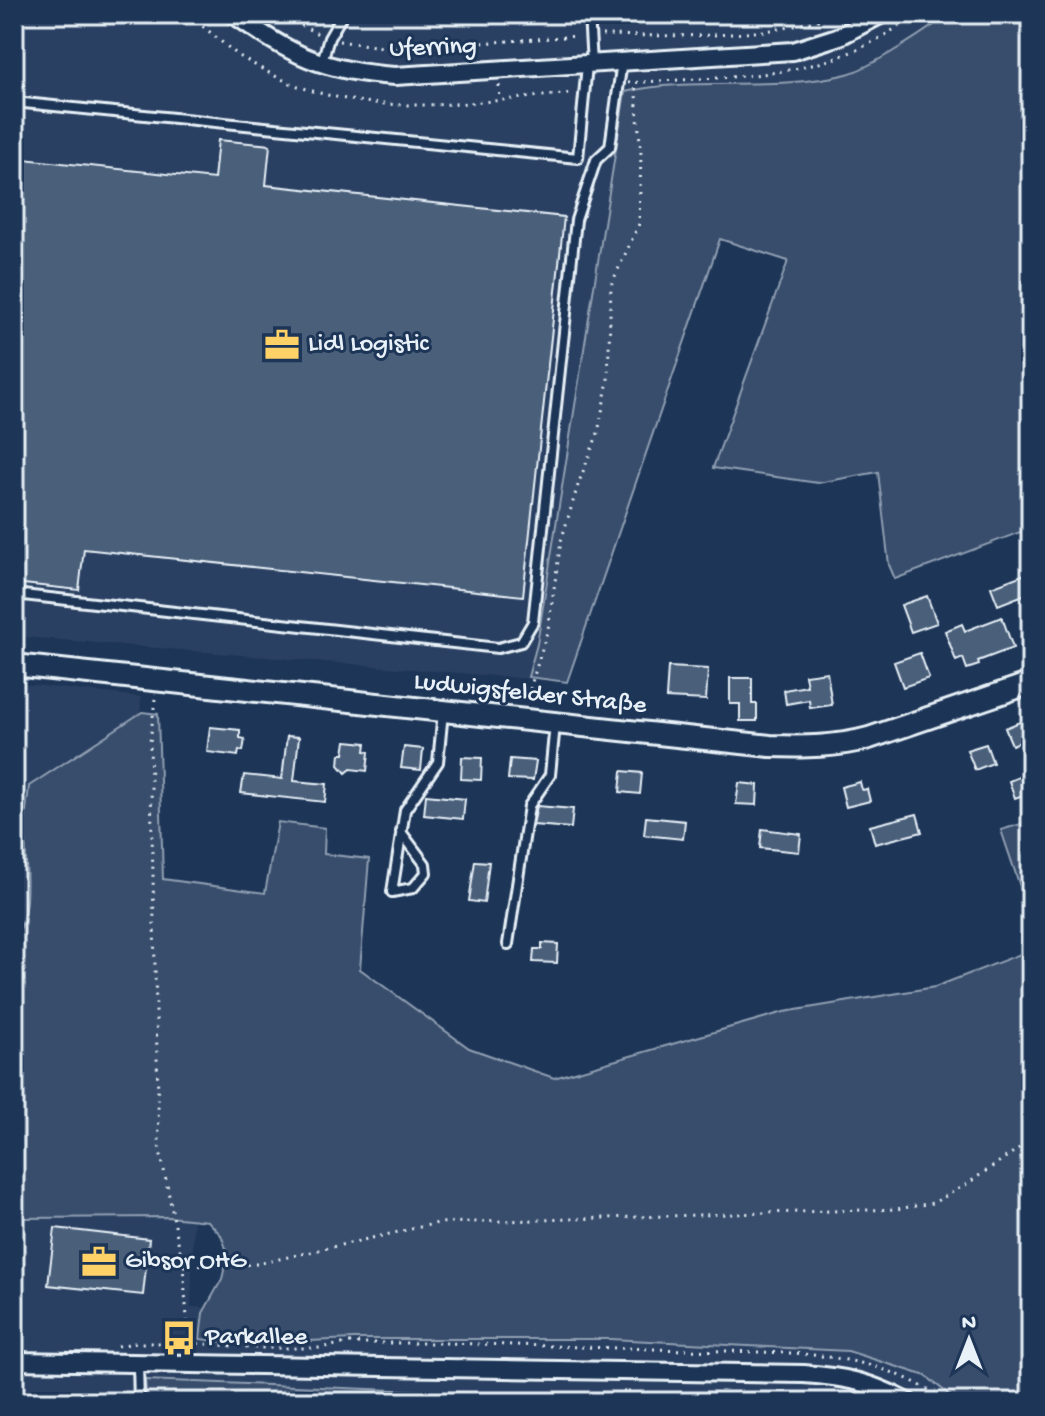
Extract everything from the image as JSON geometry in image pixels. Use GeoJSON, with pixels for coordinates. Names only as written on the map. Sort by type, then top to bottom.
{"type":"FeatureCollection","features":[{"type":"Feature","properties":{"kind":"street","name":"Uferring"},"geometry":{"type":"LineString","coordinates":[[233,14],[276,44],[321,65],[355,74],[395,76],[793,51],[840,36],[882,14]]}},
{"type":"Feature","properties":{"kind":"street","name":"Ludwigsfelder Straße"},"geometry":{"type":"LineString","coordinates":[[14,665],[770,746],[844,745],[1031,683]]}},
{"type":"Feature","properties":{"kind":"street"},"geometry":{"type":"LineString","coordinates":[[14,1361],[804,1374],[847,1377],[881,1388],[908,1402]]}},
{"type":"Feature","properties":{"kind":"lane"},"geometry":{"type":"LineString","coordinates":[[321,65],[329,38],[343,14]]}},
{"type":"Feature","properties":{"kind":"lane"},"geometry":{"type":"LineString","coordinates":[[578,158],[590,64],[589,14]]}},
{"type":"Feature","properties":{"kind":"lane"},"geometry":{"type":"LineString","coordinates":[[14,594],[498,648],[521,642],[533,622],[576,220],[596,160],[610,147],[622,61]]}},
{"type":"Feature","properties":{"kind":"lane"},"geometry":{"type":"LineString","coordinates":[[14,102],[596,160]]}},
{"type":"Feature","properties":{"kind":"lane"},"geometry":{"type":"LineString","coordinates":[[401,832],[425,864],[426,873],[413,888],[392,892],[401,832],[405,810],[438,762],[443,712]]}},
{"type":"Feature","properties":{"kind":"lane"},"geometry":{"type":"LineString","coordinates":[[508,944],[529,806],[550,775],[555,723]]}},
{"type":"Feature","properties":{"kind":"lane"},"geometry":{"type":"LineString","coordinates":[[138,1363],[139,1402]]}},
{"type":"Feature","properties":{"kind":"path"},"geometry":{"type":"LineString","coordinates":[[280,14],[329,38],[361,46],[396,49],[591,36],[648,37],[773,30],[835,14]]}},
{"type":"Feature","properties":{"kind":"path"},"geometry":{"type":"LineString","coordinates":[[530,689],[548,629],[561,541],[598,433],[606,394],[611,285],[639,224],[641,154],[635,82]]}},
{"type":"Feature","properties":{"kind":"path"},"geometry":{"type":"LineString","coordinates":[[499,85],[500,100]]}},
{"type":"Feature","properties":{"kind":"path"},"geometry":{"type":"LineString","coordinates":[[157,681],[150,742],[159,1145],[183,1266],[189,1343],[187,1364]]}},
{"type":"Feature","properties":{"kind":"path"},"geometry":{"type":"LineString","coordinates":[[183,1266],[257,1264],[438,1223],[897,1209],[933,1203],[967,1184],[1031,1140]]}},
{"type":"Feature","properties":{"kind":"path"},"geometry":{"type":"LineString","coordinates":[[112,1347],[134,1343],[319,1348],[348,1343],[444,1343],[836,1357],[880,1367],[924,1386],[945,1402]]}},
{"type":"Feature","properties":{"kind":"shaded area"},"geometry":{"type":"Polygon","coordinates":[[[14,14],[1031,14],[720,239],[567,682],[14,636],[14,14]]]}},
{"type":"Feature","properties":{"kind":"shaded area"},"geometry":{"type":"Polygon","coordinates":[[[948,14],[1031,14],[1031,528],[895,579],[889,565],[878,472],[818,483],[713,468],[788,261],[720,239],[567,682],[528,677],[537,644],[625,92],[680,85],[792,82],[847,74],[899,48],[948,14]]]}},
{"type":"Feature","properties":{"kind":"shaded area"},"geometry":{"type":"Polygon","coordinates":[[[14,683],[141,697],[139,744],[42,897],[14,977],[14,683]]]}},
{"type":"Feature","properties":{"kind":"shaded area"},"geometry":{"type":"Polygon","coordinates":[[[142,712],[158,714],[163,879],[265,893],[278,822],[325,828],[324,854],[369,859],[360,969],[469,1048],[554,1078],[784,1012],[935,987],[1031,950],[1031,1402],[958,1402],[926,1376],[848,1351],[610,1339],[354,1339],[239,1344],[200,1339],[203,1313],[222,1279],[228,1254],[221,1235],[208,1221],[169,1217],[14,1218],[14,944],[26,900],[25,824],[29,786],[142,712]]]}},
{"type":"Feature","properties":{"kind":"shaded area"},"geometry":{"type":"Polygon","coordinates":[[[1031,821],[1031,919],[1001,830],[1031,821]]]}},
{"type":"Feature","properties":{"kind":"shaded area"},"geometry":{"type":"Polygon","coordinates":[[[14,1176],[194,1211],[191,1307],[888,1327],[997,1402],[14,1402],[14,1176]]]}},
{"type":"Feature","properties":{"kind":"shaded area"},"geometry":{"type":"Polygon","coordinates":[[[145,1380],[467,1393],[466,1402],[147,1402],[145,1380]]]}},
{"type":"Feature","properties":{"kind":"building","name":"Lidl Logistic"},"geometry":{"type":"Polygon","coordinates":[[[218,140],[270,145],[266,185],[564,217],[523,596],[84,549],[79,590],[14,583],[14,158],[214,179],[218,140]]]}},
{"type":"Feature","properties":{"kind":"building"},"geometry":{"type":"Polygon","coordinates":[[[1025,574],[1031,592],[998,605],[991,587],[1025,574]]]}},
{"type":"Feature","properties":{"kind":"building"},"geometry":{"type":"Polygon","coordinates":[[[927,596],[937,623],[911,632],[901,605],[927,596]]]}},
{"type":"Feature","properties":{"kind":"building"},"geometry":{"type":"Polygon","coordinates":[[[1002,617],[1013,648],[978,661],[979,665],[967,669],[963,658],[956,661],[945,631],[962,624],[965,631],[1002,617]]]}},
{"type":"Feature","properties":{"kind":"building"},"geometry":{"type":"Polygon","coordinates":[[[920,653],[929,678],[903,687],[894,662],[920,653]]]}},
{"type":"Feature","properties":{"kind":"building"},"geometry":{"type":"Polygon","coordinates":[[[668,667],[708,669],[706,700],[666,698],[668,667]]]}},
{"type":"Feature","properties":{"kind":"building"},"geometry":{"type":"Polygon","coordinates":[[[827,672],[832,705],[810,708],[809,700],[786,704],[784,690],[807,686],[805,675],[827,672]]]}},
{"type":"Feature","properties":{"kind":"building"},"geometry":{"type":"Polygon","coordinates":[[[730,678],[752,678],[752,704],[757,704],[757,721],[740,721],[740,704],[730,704],[730,678]]]}},
{"type":"Feature","properties":{"kind":"building"},"geometry":{"type":"Polygon","coordinates":[[[1022,721],[1024,727],[1031,724],[1031,738],[1012,745],[1005,728],[1022,721]]]}},
{"type":"Feature","properties":{"kind":"building"},"geometry":{"type":"Polygon","coordinates":[[[210,727],[240,730],[240,738],[245,739],[243,751],[239,750],[238,756],[207,752],[210,727]]]}},
{"type":"Feature","properties":{"kind":"building"},"geometry":{"type":"Polygon","coordinates":[[[287,736],[299,737],[294,781],[327,784],[325,802],[241,793],[244,775],[282,779],[287,736]]]}},
{"type":"Feature","properties":{"kind":"building"},"geometry":{"type":"Polygon","coordinates":[[[346,741],[366,743],[365,751],[369,752],[367,771],[351,769],[346,773],[339,765],[346,741]]]}},
{"type":"Feature","properties":{"kind":"building"},"geometry":{"type":"Polygon","coordinates":[[[986,744],[993,763],[975,770],[967,750],[986,744]]]}},
{"type":"Feature","properties":{"kind":"building"},"geometry":{"type":"Polygon","coordinates":[[[404,747],[423,749],[421,770],[401,768],[404,747]]]}},
{"type":"Feature","properties":{"kind":"building"},"geometry":{"type":"Polygon","coordinates":[[[462,757],[482,758],[481,780],[461,779],[462,757]]]}},
{"type":"Feature","properties":{"kind":"building"},"geometry":{"type":"Polygon","coordinates":[[[510,759],[536,761],[533,780],[508,779],[510,759]]]}},
{"type":"Feature","properties":{"kind":"building"},"geometry":{"type":"Polygon","coordinates":[[[622,771],[642,773],[640,794],[620,792],[622,771]]]}},
{"type":"Feature","properties":{"kind":"building"},"geometry":{"type":"Polygon","coordinates":[[[1031,772],[1031,792],[1015,798],[1009,781],[1031,772]]]}},
{"type":"Feature","properties":{"kind":"building"},"geometry":{"type":"Polygon","coordinates":[[[860,782],[862,790],[867,789],[870,801],[846,807],[841,787],[860,782]]]}},
{"type":"Feature","properties":{"kind":"building"},"geometry":{"type":"Polygon","coordinates":[[[739,783],[758,785],[757,805],[736,804],[739,783]]]}},
{"type":"Feature","properties":{"kind":"building"},"geometry":{"type":"Polygon","coordinates":[[[426,795],[465,799],[463,819],[424,815],[426,795]]]}},
{"type":"Feature","properties":{"kind":"building"},"geometry":{"type":"Polygon","coordinates":[[[537,806],[573,809],[571,828],[533,825],[537,806]]]}},
{"type":"Feature","properties":{"kind":"building"},"geometry":{"type":"Polygon","coordinates":[[[917,814],[922,832],[875,844],[870,826],[917,814]]]}},
{"type":"Feature","properties":{"kind":"building"},"geometry":{"type":"Polygon","coordinates":[[[646,817],[685,821],[683,839],[644,835],[646,817]]]}},
{"type":"Feature","properties":{"kind":"building"},"geometry":{"type":"Polygon","coordinates":[[[762,829],[801,834],[799,852],[760,848],[762,829]]]}},
{"type":"Feature","properties":{"kind":"building"},"geometry":{"type":"Polygon","coordinates":[[[475,861],[489,862],[484,903],[469,901],[475,861]]]}},
{"type":"Feature","properties":{"kind":"building"},"geometry":{"type":"Polygon","coordinates":[[[542,943],[558,944],[557,963],[533,962],[534,949],[542,949],[542,943]]]}},
{"type":"Feature","properties":{"kind":"building","name":"Gibsor OHG"},"geometry":{"type":"Polygon","coordinates":[[[55,1228],[149,1239],[143,1295],[48,1285],[55,1228]]]}},
{"type":"Feature","properties":{"kind":"place","name":"Lidl Logistic"},"geometry":{"type":"Point","coordinates":[282,345]}},
{"type":"Feature","properties":{"kind":"place","name":"Gibsor OHG"},"geometry":{"type":"Point","coordinates":[99,1262]}},
{"type":"Feature","properties":{"kind":"place","name":"Parkallee"},"geometry":{"type":"Point","coordinates":[179,1338]}}]}
